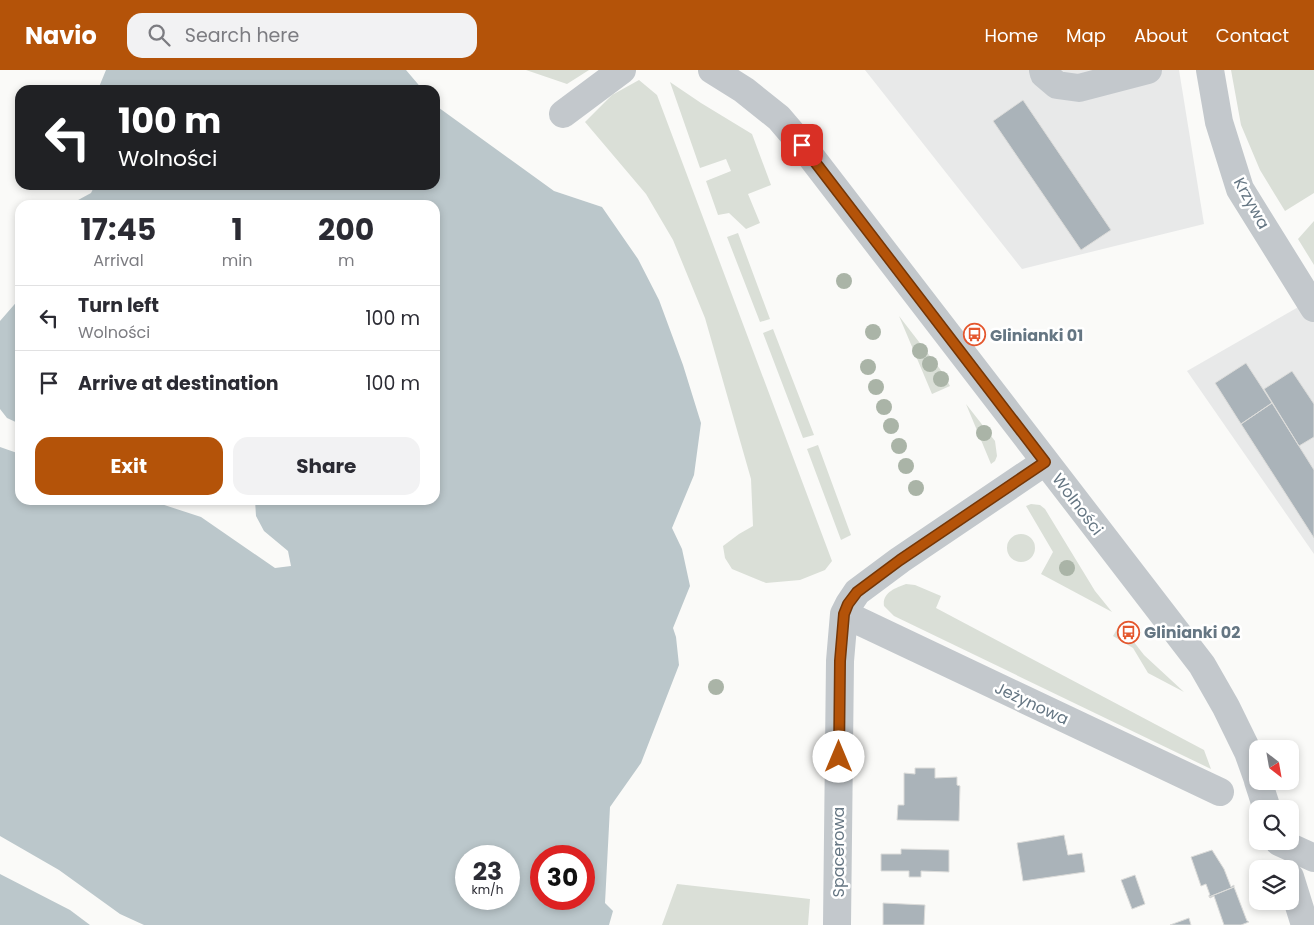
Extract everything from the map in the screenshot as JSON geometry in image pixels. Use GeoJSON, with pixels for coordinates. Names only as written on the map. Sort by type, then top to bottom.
{"type":"FeatureCollection","features":[{"type":"Feature","properties":{"kind":"street"},"geometry":{"type":"LineString","coordinates":[[563,114],[622,70]]}},
{"type":"Feature","properties":{"kind":"street","name":"Wolności"},"geometry":{"type":"LineString","coordinates":[[712,70],[744,90],[778,118],[802,145],[1202,665],[1226,707],[1249,755]]}},
{"type":"Feature","properties":{"kind":"street"},"geometry":{"type":"LineString","coordinates":[[1043,70],[1044,74],[1057,85],[1079,88],[1148,70]]}},
{"type":"Feature","properties":{"kind":"street","name":"Krzywa"},"geometry":{"type":"LineString","coordinates":[[1210,70],[1219,122],[1240,188],[1311,303]]}},
{"type":"Feature","properties":{"kind":"street","name":"Spacerowa"},"geometry":{"type":"LineString","coordinates":[[837,925],[840,661],[844,614],[848,604],[857,592],[900,560],[1045,462]]}},
{"type":"Feature","properties":{"kind":"street","name":"Jeżynowa"},"geometry":{"type":"LineString","coordinates":[[844,614],[1220,792]]}},
{"type":"Feature","properties":{"kind":"street"},"geometry":{"type":"LineString","coordinates":[[1296,850],[1314,858]]}},
{"type":"Feature","properties":{"kind":"street"},"geometry":{"type":"LineString","coordinates":[[1299,906],[1305,925]]}},
{"type":"Feature","properties":{"kind":"shaded area"},"geometry":{"type":"Polygon","coordinates":[[[106,70],[406,70],[419,85],[100,85],[106,70]]]}},
{"type":"Feature","properties":{"kind":"shaded area"},"geometry":{"type":"Polygon","coordinates":[[[526,70],[589,70],[567,84],[526,70]]]}},
{"type":"Feature","properties":{"kind":"shaded area"},"geometry":{"type":"Polygon","coordinates":[[[865,70],[1179,70],[1204,224],[1022,269],[865,70]]]}},
{"type":"Feature","properties":{"kind":"shaded area"},"geometry":{"type":"Polygon","coordinates":[[[1231,70],[1314,70],[1314,193],[1285,211],[1260,170],[1241,125],[1231,70]]]}},
{"type":"Feature","properties":{"kind":"shaded area"},"geometry":{"type":"Polygon","coordinates":[[[639,80],[657,95],[832,561],[825,570],[800,580],[766,583],[732,569],[725,558],[723,546],[753,526],[751,479],[705,318],[673,240],[646,194],[585,122],[612,95],[639,80]]]}},
{"type":"Feature","properties":{"kind":"shaded area"},"geometry":{"type":"Polygon","coordinates":[[[670,82],[752,134],[771,185],[748,194],[760,223],[746,229],[729,213],[718,215],[706,181],[731,171],[726,159],[700,168],[670,82]]]}},
{"type":"Feature","properties":{"kind":"shaded area"},"geometry":{"type":"Polygon","coordinates":[[[440,109],[554,191],[602,207],[638,259],[659,300],[683,365],[701,423],[694,475],[672,528],[682,549],[690,586],[673,628],[676,637],[679,665],[641,763],[610,807],[605,903],[613,911],[609,925],[144,925],[120,914],[59,870],[0,836],[0,447],[15,452],[15,505],[164,505],[201,517],[275,568],[291,566],[288,551],[264,531],[256,516],[255,505],[440,505],[440,200],[78,200],[91,193],[92,190],[440,190],[440,109]]]}},
{"type":"Feature","properties":{"kind":"shaded area"},"geometry":{"type":"Polygon","coordinates":[[[1314,221],[1314,265],[1298,239],[1314,221]]]}},
{"type":"Feature","properties":{"kind":"shaded area"},"geometry":{"type":"Polygon","coordinates":[[[738,233],[770,319],[760,322],[727,237],[738,233]]]}},
{"type":"Feature","properties":{"kind":"shaded area"},"geometry":{"type":"Polygon","coordinates":[[[1314,298],[1314,554],[1187,371],[1314,298]]]}},
{"type":"Feature","properties":{"kind":"shaded area"},"geometry":{"type":"Polygon","coordinates":[[[15,304],[15,422],[7,418],[0,409],[0,321],[15,304]]]}},
{"type":"Feature","properties":{"kind":"shaded area"},"geometry":{"type":"Polygon","coordinates":[[[899,316],[943,373],[950,386],[932,394],[899,316]]]}},
{"type":"Feature","properties":{"kind":"shaded area"},"geometry":{"type":"Polygon","coordinates":[[[773,329],[814,435],[803,438],[763,333],[773,329]]]}},
{"type":"Feature","properties":{"kind":"shaded area"},"geometry":{"type":"Polygon","coordinates":[[[966,404],[995,441],[997,456],[991,464],[966,404]]]}},
{"type":"Feature","properties":{"kind":"shaded area"},"geometry":{"type":"Polygon","coordinates":[[[818,445],[851,535],[841,540],[807,449],[818,445]]]}},
{"type":"Feature","properties":{"kind":"shaded area"},"geometry":{"type":"Polygon","coordinates":[[[1031,504],[1040,505],[1045,509],[1095,591],[1112,612],[1041,574],[1053,552],[1026,506],[1031,504]]]}},
{"type":"Feature","properties":{"kind":"shaded area"},"geometry":{"type":"Polygon","coordinates":[[[1021,534],[1031,538],[1035,548],[1031,558],[1021,562],[1011,558],[1007,548],[1011,538],[1021,534]]]}},
{"type":"Feature","properties":{"kind":"shaded area"},"geometry":{"type":"Polygon","coordinates":[[[906,584],[915,585],[941,596],[936,608],[1204,750],[1211,769],[894,616],[884,606],[885,598],[894,589],[906,584]]]}},
{"type":"Feature","properties":{"kind":"shaded area"},"geometry":{"type":"Polygon","coordinates":[[[1120,624],[1144,655],[1184,692],[1148,673],[1133,648],[1113,636],[1120,624]]]}},
{"type":"Feature","properties":{"kind":"shaded area"},"geometry":{"type":"Polygon","coordinates":[[[0,874],[70,910],[90,925],[0,925],[0,874]]]}},
{"type":"Feature","properties":{"kind":"shaded area"},"geometry":{"type":"Polygon","coordinates":[[[677,884],[810,899],[808,925],[662,925],[677,884]]]}},
{"type":"Feature","properties":{"kind":"building"},"geometry":{"type":"Polygon","coordinates":[[[1023,100],[1111,230],[1081,250],[993,121],[1023,100]]]}},
{"type":"Feature","properties":{"kind":"building"},"geometry":{"type":"Polygon","coordinates":[[[1246,363],[1272,403],[1241,424],[1215,383],[1246,363]]]}},
{"type":"Feature","properties":{"kind":"building"},"geometry":{"type":"Polygon","coordinates":[[[1292,371],[1314,404],[1314,437],[1299,446],[1264,389],[1292,371]]]}},
{"type":"Feature","properties":{"kind":"building"},"geometry":{"type":"Polygon","coordinates":[[[1272,403],[1314,470],[1314,538],[1241,424],[1272,403]]]}},
{"type":"Feature","properties":{"kind":"building"},"geometry":{"type":"Polygon","coordinates":[[[915,768],[935,768],[935,778],[957,777],[957,785],[960,786],[959,821],[897,820],[898,805],[904,805],[904,773],[915,774],[915,768]]]}},
{"type":"Feature","properties":{"kind":"building"},"geometry":{"type":"Polygon","coordinates":[[[1064,835],[1068,855],[1082,853],[1085,872],[1023,881],[1017,843],[1064,835]]]}},
{"type":"Feature","properties":{"kind":"building"},"geometry":{"type":"Polygon","coordinates":[[[901,849],[949,850],[949,872],[921,871],[921,877],[909,877],[909,871],[881,871],[881,854],[901,854],[901,849]]]}},
{"type":"Feature","properties":{"kind":"building"},"geometry":{"type":"Polygon","coordinates":[[[1212,850],[1224,869],[1231,887],[1234,885],[1234,887],[1209,897],[1206,884],[1201,886],[1191,857],[1212,850]]]}},
{"type":"Feature","properties":{"kind":"building"},"geometry":{"type":"Polygon","coordinates":[[[1135,875],[1145,904],[1132,909],[1121,880],[1135,875]]]}},
{"type":"Feature","properties":{"kind":"building"},"geometry":{"type":"Polygon","coordinates":[[[1234,887],[1249,922],[1241,925],[1224,925],[1214,896],[1209,897],[1234,887]]]}},
{"type":"Feature","properties":{"kind":"building"},"geometry":{"type":"Polygon","coordinates":[[[883,903],[925,905],[924,925],[883,925],[883,903]]]}},
{"type":"Feature","properties":{"kind":"building"},"geometry":{"type":"Polygon","coordinates":[[[1189,918],[1191,925],[1170,925],[1189,918]]]}},
{"type":"Feature","properties":{"kind":"place","name":"Glinianki 01"},"geometry":{"type":"Point","coordinates":[974,335]}},
{"type":"Feature","properties":{"kind":"place","name":"Glinianki 02"},"geometry":{"type":"Point","coordinates":[1128,632]}},
{"type":"Feature","properties":{"kind":"route"},"geometry":{"type":"LineString","coordinates":[[802,145],[1045,462],[900,560],[857,592],[848,604],[844,614],[840,661],[839,757]]}}]}
